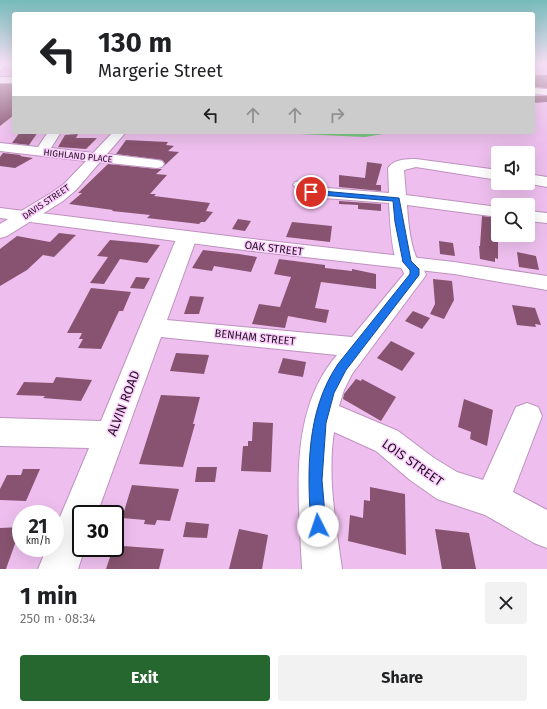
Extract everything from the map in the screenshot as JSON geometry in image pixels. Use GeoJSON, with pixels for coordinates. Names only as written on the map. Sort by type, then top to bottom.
{"type":"FeatureCollection","features":[{"type":"Feature","properties":{"kind":"street"},"geometry":{"type":"LineString","coordinates":[[41,152],[54,134]]}},
{"type":"Feature","properties":{"kind":"street","name":"DAVIS STREET"},"geometry":{"type":"LineString","coordinates":[[0,232],[70,187],[118,134]]}},
{"type":"Feature","properties":{"kind":"street","name":"HIGHLAND PLACE"},"geometry":{"type":"LineString","coordinates":[[0,147],[157,164]]}},
{"type":"Feature","properties":{"kind":"street"},"geometry":{"type":"LineString","coordinates":[[322,569],[315,480],[322,413],[334,380],[414,275],[414,269],[407,262],[399,222],[396,168],[404,164],[416,164],[491,174]]}},
{"type":"Feature","properties":{"kind":"street"},"geometry":{"type":"LineString","coordinates":[[535,180],[547,182]]}},
{"type":"Feature","properties":{"kind":"street"},"geometry":{"type":"LineString","coordinates":[[306,189],[491,211]]}},
{"type":"Feature","properties":{"kind":"street","name":"OAK STREET"},"geometry":{"type":"LineString","coordinates":[[0,213],[187,237],[407,262],[547,283]]}},
{"type":"Feature","properties":{"kind":"street"},"geometry":{"type":"LineString","coordinates":[[535,217],[547,218]]}},
{"type":"Feature","properties":{"kind":"street","name":"ALVIN ROAD"},"geometry":{"type":"LineString","coordinates":[[58,569],[187,237]]}},
{"type":"Feature","properties":{"kind":"street","name":"BENHAM STREET"},"geometry":{"type":"LineString","coordinates":[[152,327],[358,347]]}},
{"type":"Feature","properties":{"kind":"street","name":"LOIS STREET"},"geometry":{"type":"LineString","coordinates":[[322,413],[387,441],[422,469],[449,487],[492,500],[547,530]]}},
{"type":"Feature","properties":{"kind":"street"},"geometry":{"type":"LineString","coordinates":[[492,500],[527,416]]}},
{"type":"Feature","properties":{"kind":"street"},"geometry":{"type":"LineString","coordinates":[[0,432],[110,435]]}},
{"type":"Feature","properties":{"kind":"shaded area"},"geometry":{"type":"Polygon","coordinates":[[[299,134],[383,134],[365,137],[299,134]]]}},
{"type":"Feature","properties":{"kind":"building"},"geometry":{"type":"Polygon","coordinates":[[[0,90],[12,90],[12,117],[0,126],[0,90]]]}},
{"type":"Feature","properties":{"kind":"building"},"geometry":{"type":"Polygon","coordinates":[[[535,96],[547,96],[547,102],[535,103],[535,96]]]}},
{"type":"Feature","properties":{"kind":"building"},"geometry":{"type":"Polygon","coordinates":[[[19,134],[37,134],[29,145],[12,143],[19,134]]]}},
{"type":"Feature","properties":{"kind":"building"},"geometry":{"type":"Polygon","coordinates":[[[78,134],[76,138],[97,138],[86,149],[58,147],[65,135],[78,134]]]}},
{"type":"Feature","properties":{"kind":"building"},"geometry":{"type":"Polygon","coordinates":[[[126,140],[168,142],[166,145],[174,146],[168,151],[179,152],[164,166],[165,163],[162,160],[116,154],[126,140]]]}},
{"type":"Feature","properties":{"kind":"building"},"geometry":{"type":"Polygon","coordinates":[[[3,153],[33,158],[15,168],[0,166],[0,157],[3,153]]]}},
{"type":"Feature","properties":{"kind":"building"},"geometry":{"type":"Polygon","coordinates":[[[367,162],[382,164],[376,185],[381,185],[381,191],[339,187],[339,175],[365,178],[367,162]]]}},
{"type":"Feature","properties":{"kind":"building"},"geometry":{"type":"Polygon","coordinates":[[[108,164],[162,169],[156,174],[167,175],[150,194],[156,194],[154,196],[210,203],[206,211],[213,212],[205,222],[201,222],[199,224],[147,218],[150,215],[69,204],[82,193],[78,193],[108,164]]]}},
{"type":"Feature","properties":{"kind":"building"},"geometry":{"type":"Polygon","coordinates":[[[339,201],[381,204],[381,211],[358,209],[358,205],[339,204],[339,201]]]}},
{"type":"Feature","properties":{"kind":"building"},"geometry":{"type":"Polygon","coordinates":[[[482,216],[491,217],[491,242],[498,242],[498,259],[495,258],[495,262],[480,259],[482,216]]]}},
{"type":"Feature","properties":{"kind":"building"},"geometry":{"type":"Polygon","coordinates":[[[238,219],[251,221],[245,231],[232,229],[238,219]]]}},
{"type":"Feature","properties":{"kind":"building"},"geometry":{"type":"Polygon","coordinates":[[[292,222],[332,226],[330,242],[286,237],[292,222]]]}},
{"type":"Feature","properties":{"kind":"building"},"geometry":{"type":"Polygon","coordinates":[[[59,233],[76,235],[54,257],[43,255],[27,270],[0,286],[0,249],[17,236],[50,242],[59,233]]]}},
{"type":"Feature","properties":{"kind":"building"},"geometry":{"type":"Polygon","coordinates":[[[110,240],[160,245],[147,263],[120,259],[104,284],[90,283],[108,257],[97,256],[110,240]]]}},
{"type":"Feature","properties":{"kind":"building"},"geometry":{"type":"Polygon","coordinates":[[[439,241],[453,243],[455,256],[440,254],[439,241]]]}},
{"type":"Feature","properties":{"kind":"building"},"geometry":{"type":"Polygon","coordinates":[[[203,250],[257,257],[251,272],[214,266],[212,271],[192,268],[203,250]]]}},
{"type":"Feature","properties":{"kind":"building"},"geometry":{"type":"Polygon","coordinates":[[[517,252],[536,256],[539,270],[519,267],[517,252]]]}},
{"type":"Feature","properties":{"kind":"building"},"geometry":{"type":"Polygon","coordinates":[[[279,259],[325,265],[325,268],[352,271],[352,269],[376,274],[376,289],[321,282],[315,308],[329,310],[326,323],[288,316],[285,328],[252,324],[259,304],[280,307],[291,277],[274,274],[279,259]]]}},
{"type":"Feature","properties":{"kind":"building"},"geometry":{"type":"Polygon","coordinates":[[[136,277],[150,278],[144,289],[130,288],[136,277]]]}},
{"type":"Feature","properties":{"kind":"building"},"geometry":{"type":"Polygon","coordinates":[[[433,279],[452,281],[454,300],[444,319],[430,314],[435,304],[433,279]]]}},
{"type":"Feature","properties":{"kind":"building"},"geometry":{"type":"Polygon","coordinates":[[[91,288],[131,292],[123,311],[119,311],[101,349],[78,348],[83,339],[79,339],[82,333],[67,333],[91,288]]]}},
{"type":"Feature","properties":{"kind":"building"},"geometry":{"type":"Polygon","coordinates":[[[190,296],[204,297],[199,314],[184,314],[190,296]]]}},
{"type":"Feature","properties":{"kind":"building"},"geometry":{"type":"Polygon","coordinates":[[[512,305],[535,308],[541,325],[535,324],[536,327],[517,325],[512,305]]]}},
{"type":"Feature","properties":{"kind":"building"},"geometry":{"type":"Polygon","coordinates":[[[413,311],[430,318],[422,329],[405,321],[413,311]]]}},
{"type":"Feature","properties":{"kind":"building"},"geometry":{"type":"Polygon","coordinates":[[[391,341],[415,353],[402,371],[377,358],[391,341]]]}},
{"type":"Feature","properties":{"kind":"building"},"geometry":{"type":"Polygon","coordinates":[[[176,353],[209,355],[204,374],[170,371],[176,353]]]}},
{"type":"Feature","properties":{"kind":"building"},"geometry":{"type":"Polygon","coordinates":[[[283,358],[306,362],[303,377],[278,373],[283,358]]]}},
{"type":"Feature","properties":{"kind":"building"},"geometry":{"type":"Polygon","coordinates":[[[56,377],[92,380],[81,401],[43,398],[45,396],[16,395],[24,382],[53,383],[56,377]]]}},
{"type":"Feature","properties":{"kind":"building"},"geometry":{"type":"Polygon","coordinates":[[[356,379],[361,381],[362,379],[396,397],[381,421],[343,399],[344,394],[356,379]]]}},
{"type":"Feature","properties":{"kind":"building"},"geometry":{"type":"Polygon","coordinates":[[[161,395],[200,397],[193,424],[195,424],[183,467],[139,464],[161,395]]]}},
{"type":"Feature","properties":{"kind":"building"},"geometry":{"type":"Polygon","coordinates":[[[464,399],[493,410],[487,446],[470,439],[471,432],[458,427],[464,399]]]}},
{"type":"Feature","properties":{"kind":"building"},"geometry":{"type":"Polygon","coordinates":[[[253,422],[273,423],[271,472],[241,471],[243,446],[248,446],[248,441],[252,441],[253,422]]]}},
{"type":"Feature","properties":{"kind":"building"},"geometry":{"type":"Polygon","coordinates":[[[197,467],[217,467],[215,482],[195,482],[197,467]]]}},
{"type":"Feature","properties":{"kind":"building"},"geometry":{"type":"Polygon","coordinates":[[[23,469],[40,469],[26,501],[0,500],[0,489],[7,475],[21,475],[23,469]]]}},
{"type":"Feature","properties":{"kind":"building"},"geometry":{"type":"Polygon","coordinates":[[[132,485],[179,489],[170,521],[157,520],[155,525],[144,524],[145,520],[124,518],[124,511],[132,485]]]}},
{"type":"Feature","properties":{"kind":"building"},"geometry":{"type":"Polygon","coordinates":[[[370,487],[405,494],[406,555],[348,541],[350,515],[363,518],[364,500],[370,501],[370,487]]]}},
{"type":"Feature","properties":{"kind":"building"},"geometry":{"type":"Polygon","coordinates":[[[186,522],[209,524],[207,538],[183,537],[186,522]]]}},
{"type":"Feature","properties":{"kind":"building"},"geometry":{"type":"Polygon","coordinates":[[[12,527],[12,552],[6,569],[0,569],[0,528],[12,527]]]}},
{"type":"Feature","properties":{"kind":"building"},"geometry":{"type":"Polygon","coordinates":[[[239,529],[268,535],[262,569],[229,569],[239,529]]]}},
{"type":"Feature","properties":{"kind":"building"},"geometry":{"type":"Polygon","coordinates":[[[435,529],[469,533],[476,569],[442,569],[435,529]]]}},
{"type":"Feature","properties":{"kind":"building"},"geometry":{"type":"Polygon","coordinates":[[[124,546],[164,549],[159,569],[106,569],[110,557],[124,557],[124,546]]]}},
{"type":"Feature","properties":{"kind":"route"},"geometry":{"type":"LineString","coordinates":[[311,192],[397,200],[399,222],[407,262],[414,269],[414,275],[342,367],[328,393],[323,407],[320,423],[315,480],[318,526]]}}]}
